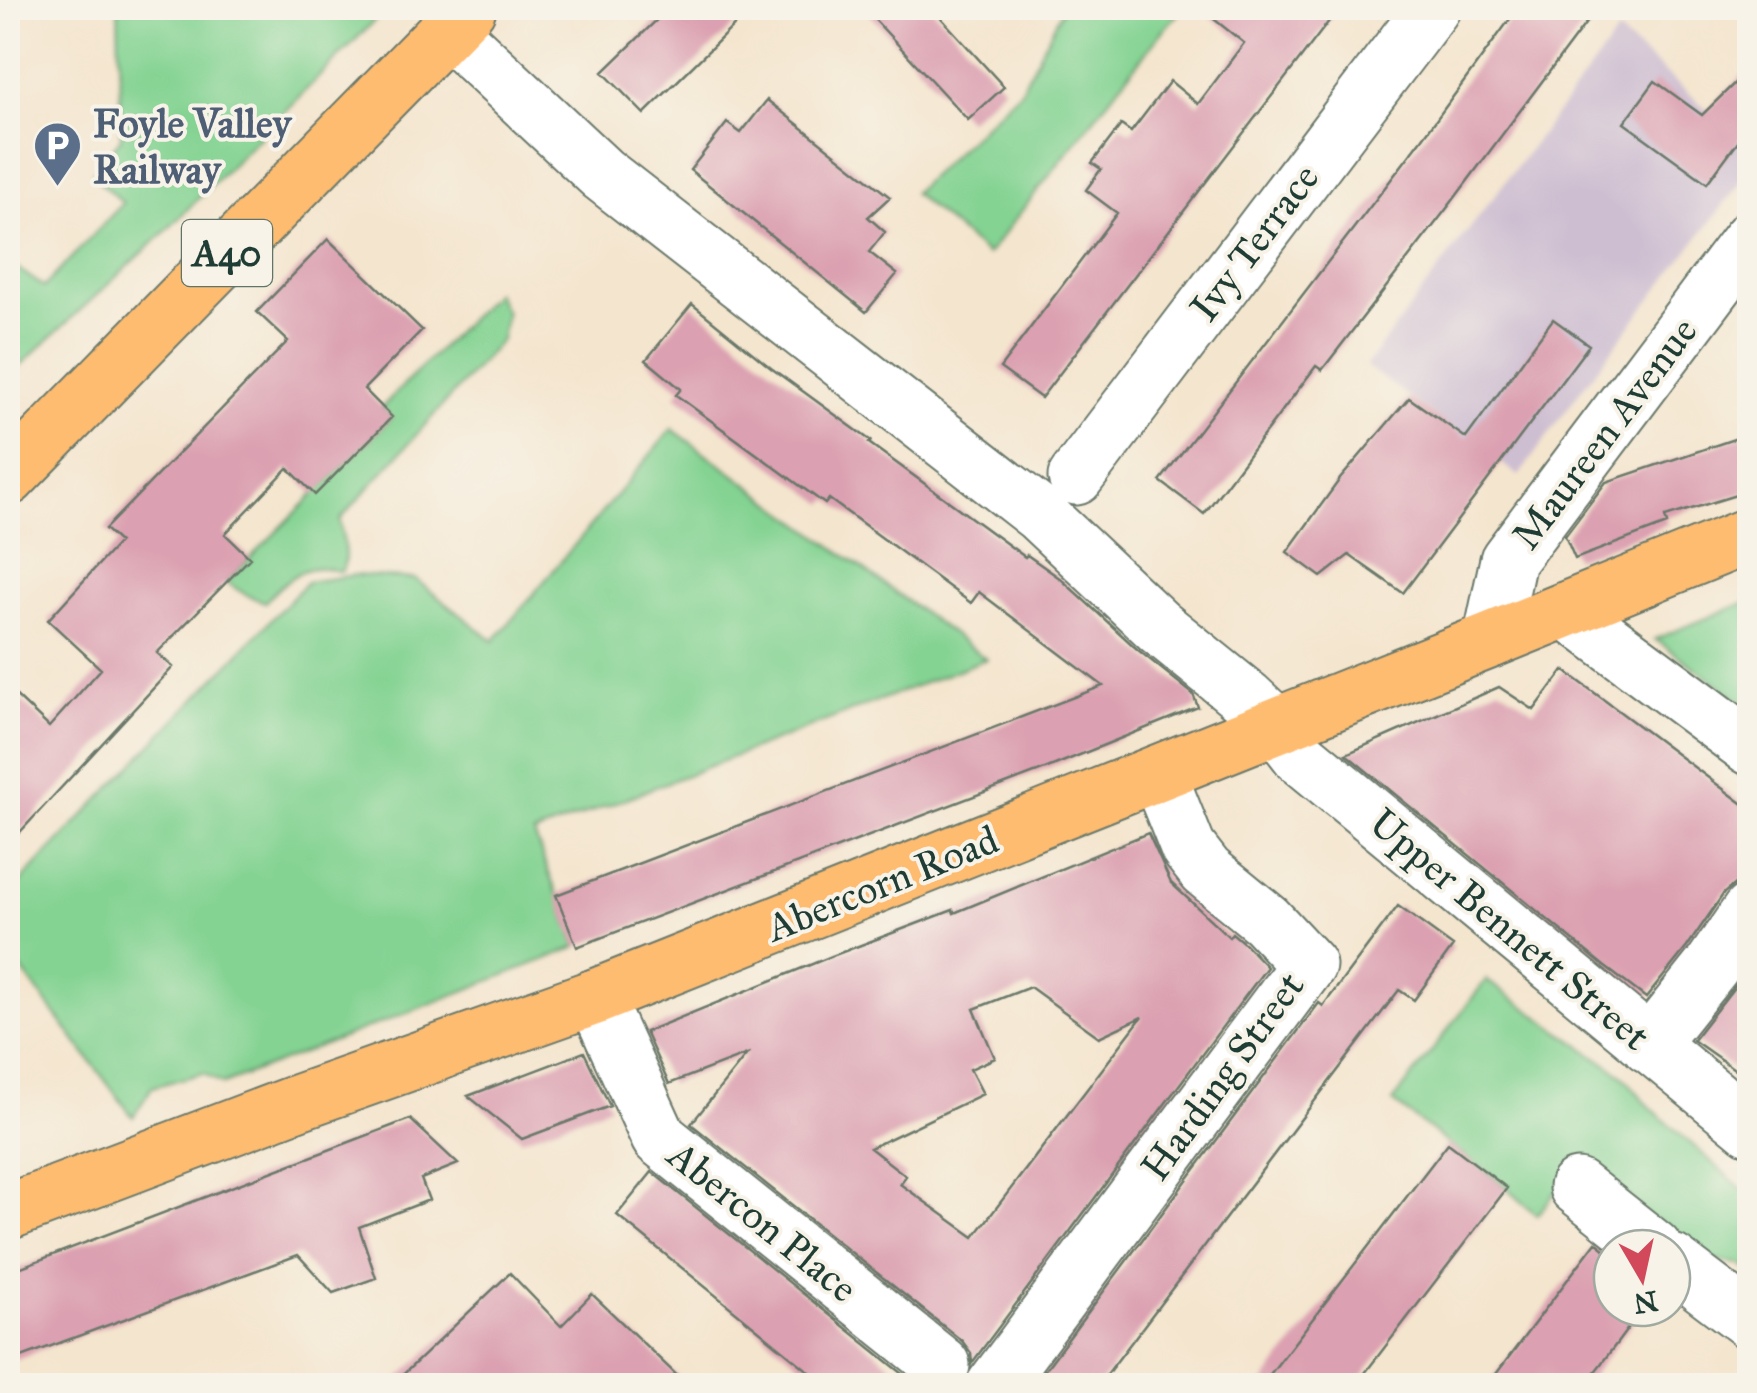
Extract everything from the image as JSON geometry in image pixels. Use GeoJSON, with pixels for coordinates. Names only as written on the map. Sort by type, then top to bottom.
{"type":"FeatureCollection","features":[{"type":"Feature","properties":{"kind":"main road","name":"A40"},"geometry":{"type":"LineString","coordinates":[[8,478],[457,18]]}},
{"type":"Feature","properties":{"kind":"main road","name":"Abercorn Road"},"geometry":{"type":"LineString","coordinates":[[8,1212],[296,1103],[595,997],[1750,535]]}},
{"type":"Feature","properties":{"kind":"street","name":"Ivy Terrace"},"geometry":{"type":"LineString","coordinates":[[1076,477],[1432,8]]}},
{"type":"Feature","properties":{"kind":"street","name":"Upper Bennett Street"},"geometry":{"type":"LineString","coordinates":[[457,18],[602,174],[1039,514],[1159,627],[1248,699],[1276,725],[1301,757],[1750,1127]]}},
{"type":"Feature","properties":{"kind":"street","name":"Maureen Avenue"},"geometry":{"type":"LineString","coordinates":[[1491,640],[1508,560],[1750,239]]}},
{"type":"Feature","properties":{"kind":"street"},"geometry":{"type":"LineString","coordinates":[[1566,610],[1750,747]]}},
{"type":"Feature","properties":{"kind":"street","name":"Harding Street"},"geometry":{"type":"LineString","coordinates":[[994,1386],[1308,965],[1266,920],[1206,871],[1188,848],[1158,773]]}},
{"type":"Feature","properties":{"kind":"street"},"geometry":{"type":"LineString","coordinates":[[1649,1045],[1712,966],[1750,910]]}},
{"type":"Feature","properties":{"kind":"street","name":"Abercon Place"},"geometry":{"type":"LineString","coordinates":[[595,997],[659,1138],[942,1364]]}},
{"type":"Feature","properties":{"kind":"street"},"geometry":{"type":"LineString","coordinates":[[1577,1187],[1629,1228]]}},
{"type":"Feature","properties":{"kind":"street"},"geometry":{"type":"LineString","coordinates":[[1692,1277],[1750,1321]]}},
{"type":"Feature","properties":{"kind":"shaded area"},"geometry":{"type":"Polygon","coordinates":[[[1618,32],[1749,146],[1749,172],[1519,476],[1366,366],[1618,32]]]}},
{"type":"Feature","properties":{"kind":"green space"},"geometry":{"type":"Polygon","coordinates":[[[118,8],[387,8],[167,230],[8,377],[8,269],[17,268],[44,287],[123,203],[92,175],[121,138],[118,8]]]}},
{"type":"Feature","properties":{"kind":"green space"},"geometry":{"type":"Polygon","coordinates":[[[1063,8],[1183,8],[987,255],[913,193],[1021,90],[1063,8]]]}},
{"type":"Feature","properties":{"kind":"green space"},"geometry":{"type":"Polygon","coordinates":[[[495,293],[506,312],[501,340],[340,520],[345,554],[341,572],[326,568],[306,570],[265,602],[226,582],[391,418],[382,407],[495,293]]]}},
{"type":"Feature","properties":{"kind":"green space"},"geometry":{"type":"Polygon","coordinates":[[[672,429],[986,659],[534,834],[577,947],[223,1084],[203,1073],[152,1087],[133,1117],[8,952],[8,895],[307,582],[355,575],[415,579],[494,641],[672,429]]]}},
{"type":"Feature","properties":{"kind":"green space"},"geometry":{"type":"Polygon","coordinates":[[[1749,601],[1749,707],[1655,639],[1749,601]]]}},
{"type":"Feature","properties":{"kind":"green space"},"geometry":{"type":"Polygon","coordinates":[[[1486,980],[1622,1075],[1652,1109],[1749,1195],[1749,1270],[1739,1264],[1717,1261],[1692,1248],[1692,1228],[1662,1228],[1578,1165],[1537,1215],[1393,1102],[1486,980]]]}},
{"type":"Feature","properties":{"kind":"building"},"geometry":{"type":"Polygon","coordinates":[[[669,8],[752,8],[644,114],[603,72],[669,8]]]}},
{"type":"Feature","properties":{"kind":"building"},"geometry":{"type":"Polygon","coordinates":[[[864,8],[932,8],[1004,87],[968,120],[864,8]]]}},
{"type":"Feature","properties":{"kind":"building"},"geometry":{"type":"Polygon","coordinates":[[[1200,8],[1339,8],[1041,398],[1000,368],[1117,213],[1086,190],[1101,169],[1092,163],[1121,125],[1131,132],[1170,81],[1198,104],[1244,43],[1200,8]]]}},
{"type":"Feature","properties":{"kind":"building"},"geometry":{"type":"Polygon","coordinates":[[[1518,8],[1597,8],[1322,370],[1316,366],[1204,514],[1160,481],[1518,8]]]}},
{"type":"Feature","properties":{"kind":"building"},"geometry":{"type":"Polygon","coordinates":[[[1750,68],[1750,125],[1707,183],[1624,123],[1655,81],[1702,115],[1750,68]]]}},
{"type":"Feature","properties":{"kind":"building"},"geometry":{"type":"Polygon","coordinates":[[[767,100],[890,197],[868,217],[885,232],[869,252],[897,274],[866,312],[690,170],[727,123],[741,133],[767,100]]]}},
{"type":"Feature","properties":{"kind":"building"},"geometry":{"type":"Polygon","coordinates":[[[328,239],[422,330],[364,389],[392,417],[315,495],[288,468],[225,534],[250,558],[157,653],[173,667],[8,845],[8,688],[49,727],[101,669],[48,620],[119,542],[105,529],[288,341],[257,312],[328,239]]]}},
{"type":"Feature","properties":{"kind":"building"},"geometry":{"type":"Polygon","coordinates":[[[692,304],[869,443],[1061,579],[1193,694],[1198,707],[577,947],[556,895],[1103,686],[979,592],[971,603],[829,499],[825,504],[676,395],[681,389],[646,360],[692,304]]]}},
{"type":"Feature","properties":{"kind":"building"},"geometry":{"type":"Polygon","coordinates":[[[1553,319],[1589,345],[1403,593],[1349,555],[1321,577],[1287,552],[1340,479],[1409,398],[1466,438],[1553,319]]]}},
{"type":"Feature","properties":{"kind":"building"},"geometry":{"type":"Polygon","coordinates":[[[1749,434],[1749,491],[1665,517],[1667,524],[1575,559],[1565,536],[1606,482],[1749,434]]]}},
{"type":"Feature","properties":{"kind":"building"},"geometry":{"type":"Polygon","coordinates":[[[1564,670],[1750,809],[1750,880],[1736,883],[1724,893],[1646,998],[1346,754],[1499,687],[1534,710],[1564,670]]]}},
{"type":"Feature","properties":{"kind":"building"},"geometry":{"type":"Polygon","coordinates":[[[1148,833],[1171,883],[1267,967],[972,1363],[971,1353],[962,1341],[691,1124],[747,1054],[669,1084],[645,1032],[832,956],[953,910],[954,913],[1148,833]],[[1030,987],[974,1009],[995,1058],[970,1069],[983,1094],[870,1148],[906,1176],[900,1184],[974,1237],[1142,1017],[1099,1037],[1030,987]]]}},
{"type":"Feature","properties":{"kind":"building"},"geometry":{"type":"Polygon","coordinates":[[[1398,906],[1453,946],[1414,1000],[1399,990],[1098,1386],[1033,1386],[1319,1003],[1323,1006],[1398,906]]]}},
{"type":"Feature","properties":{"kind":"building"},"geometry":{"type":"Polygon","coordinates":[[[1750,967],[1750,1080],[1693,1040],[1750,967]]]}},
{"type":"Feature","properties":{"kind":"building"},"geometry":{"type":"Polygon","coordinates":[[[584,1052],[610,1106],[522,1139],[468,1096],[584,1052]]]}},
{"type":"Feature","properties":{"kind":"building"},"geometry":{"type":"Polygon","coordinates":[[[410,1119],[458,1164],[421,1179],[429,1200],[359,1227],[376,1278],[333,1293],[298,1255],[8,1362],[8,1272],[410,1119]]]}},
{"type":"Feature","properties":{"kind":"building"},"geometry":{"type":"Polygon","coordinates":[[[1448,1143],[1507,1188],[1355,1386],[1261,1386],[1448,1143]]]}},
{"type":"Feature","properties":{"kind":"building"},"geometry":{"type":"Polygon","coordinates":[[[652,1172],[918,1386],[827,1386],[617,1215],[652,1172]]]}},
{"type":"Feature","properties":{"kind":"building"},"geometry":{"type":"Polygon","coordinates":[[[1592,1247],[1592,1328],[1628,1328],[1617,1343],[1584,1386],[1487,1386],[1592,1247]]]}},
{"type":"Feature","properties":{"kind":"building"},"geometry":{"type":"Polygon","coordinates":[[[510,1273],[561,1326],[592,1294],[688,1386],[391,1386],[510,1273]]]}},
{"type":"Feature","properties":{"kind":"place","name":"Foyle Valley Railway"},"geometry":{"type":"Point","coordinates":[58,188]}}]}
